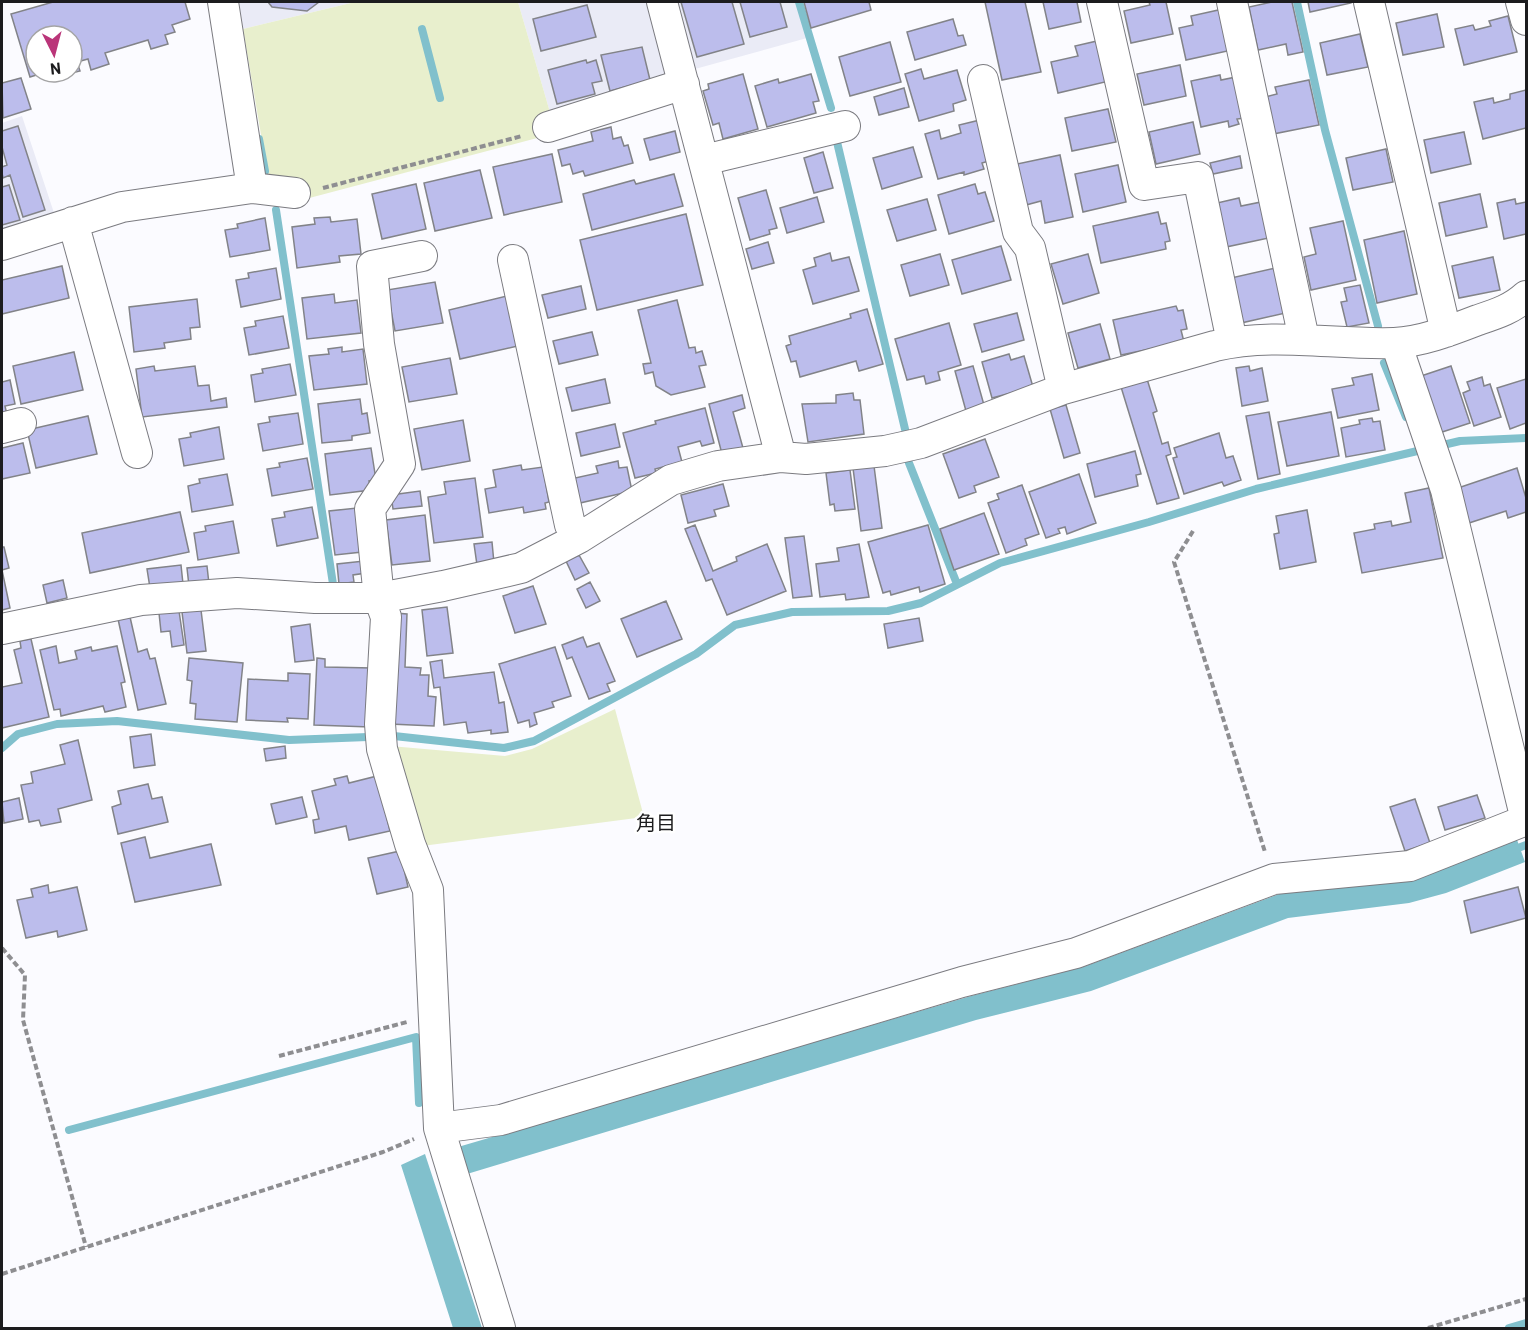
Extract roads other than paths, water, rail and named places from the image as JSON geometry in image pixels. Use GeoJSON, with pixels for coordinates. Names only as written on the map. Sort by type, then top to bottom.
{"type":"FeatureCollection","features":[{"type":"Feature","properties":{"kind":"street"},"geometry":{"type":"LineString","coordinates":[[223,2],[252,188]]}},
{"type":"Feature","properties":{"kind":"street"},"geometry":{"type":"LineString","coordinates":[[662,2],[781,457]]}},
{"type":"Feature","properties":{"kind":"street"},"geometry":{"type":"LineString","coordinates":[[1102,2],[1144,185],[1198,177],[1232,342]]}},
{"type":"Feature","properties":{"kind":"street"},"geometry":{"type":"LineString","coordinates":[[1232,2],[1304,339]]}},
{"type":"Feature","properties":{"kind":"street"},"geometry":{"type":"LineString","coordinates":[[1369,2],[1446,332]]}},
{"type":"Feature","properties":{"kind":"street"},"geometry":{"type":"LineString","coordinates":[[1521,2],[1527,20]]}},
{"type":"Feature","properties":{"kind":"street"},"geometry":{"type":"LineString","coordinates":[[983,80],[1018,232],[1030,248],[1063,389]]}},
{"type":"Feature","properties":{"kind":"street"},"geometry":{"type":"LineString","coordinates":[[548,127],[684,84]]}},
{"type":"Feature","properties":{"kind":"street"},"geometry":{"type":"LineString","coordinates":[[704,160],[844,126]]}},
{"type":"Feature","properties":{"kind":"street"},"geometry":{"type":"LineString","coordinates":[[2,245],[122,207],[252,188],[295,193]]}},
{"type":"Feature","properties":{"kind":"street"},"geometry":{"type":"LineString","coordinates":[[74,222],[137,453]]}},
{"type":"Feature","properties":{"kind":"street"},"geometry":{"type":"LineString","coordinates":[[423,256],[372,266],[379,344],[400,464],[370,509],[379,598],[386,617],[381,736],[410,844],[428,890],[441,1139],[500,1329]]}},
{"type":"Feature","properties":{"kind":"street"},"geometry":{"type":"LineString","coordinates":[[513,260],[570,525],[579,538]]}},
{"type":"Feature","properties":{"kind":"street"},"geometry":{"type":"LineString","coordinates":[[2,629],[141,600],[237,593],[315,598],[379,598],[521,568],[579,538],[671,480],[718,466],[781,457],[806,459],[885,451],[921,443],[1063,389],[1232,342],[1304,339],[1396,343],[1446,332],[1515,307],[1527,296]]}},
{"type":"Feature","properties":{"kind":"street"},"geometry":{"type":"LineString","coordinates":[[441,1139],[962,982],[1076,953],[1274,879],[1410,866],[1527,820],[1446,490],[1396,343]]}},
{"type":"Feature","properties":{"kind":"water"},"geometry":{"type":"Polygon","coordinates":[[[1516,837],[1525,862],[1446,893],[1409,903],[1288,918],[1091,991],[976,1020],[467,1174],[458,1147],[971,996],[1083,967],[1282,893],[1516,837]]]}},
{"type":"Feature","properties":{"kind":"water"},"geometry":{"type":"Polygon","coordinates":[[[425,1154],[482,1328],[453,1328],[401,1165],[425,1154]]]}},
{"type":"Feature","properties":{"kind":"waterway"},"geometry":{"type":"LineString","coordinates":[[799,2],[831,108]]}},
{"type":"Feature","properties":{"kind":"waterway"},"geometry":{"type":"LineString","coordinates":[[1297,2],[1325,130],[1378,326]]}},
{"type":"Feature","properties":{"kind":"waterway"},"geometry":{"type":"LineString","coordinates":[[422,29],[440,98]]}},
{"type":"Feature","properties":{"kind":"waterway"},"geometry":{"type":"LineString","coordinates":[[259,139],[265,171]]}},
{"type":"Feature","properties":{"kind":"waterway"},"geometry":{"type":"LineString","coordinates":[[837,142],[905,429]]}},
{"type":"Feature","properties":{"kind":"waterway"},"geometry":{"type":"LineString","coordinates":[[276,210],[333,584]]}},
{"type":"Feature","properties":{"kind":"waterway"},"geometry":{"type":"LineString","coordinates":[[1384,363],[1406,417]]}},
{"type":"Feature","properties":{"kind":"waterway"},"geometry":{"type":"LineString","coordinates":[[2,748],[18,734],[57,724],[117,721],[289,740],[394,736],[504,748],[534,741],[696,654],[735,625],[792,612],[888,611],[921,603],[1000,563],[1149,522],[1256,489],[1460,441],[1526,438]]}},
{"type":"Feature","properties":{"kind":"waterway"},"geometry":{"type":"LineString","coordinates":[[909,463],[957,584]]}},
{"type":"Feature","properties":{"kind":"waterway"},"geometry":{"type":"LineString","coordinates":[[1510,851],[1526,845]]}},
{"type":"Feature","properties":{"kind":"waterway"},"geometry":{"type":"LineString","coordinates":[[69,1130],[416,1037],[419,1103]]}},
{"type":"Feature","properties":{"kind":"waterway"},"geometry":{"type":"LineString","coordinates":[[1509,1328],[1526,1323]]}},
{"type":"Feature","properties":{"kind":"district","name":"角目"},"geometry":{"type":"Point","coordinates":[656,823]}}]}
